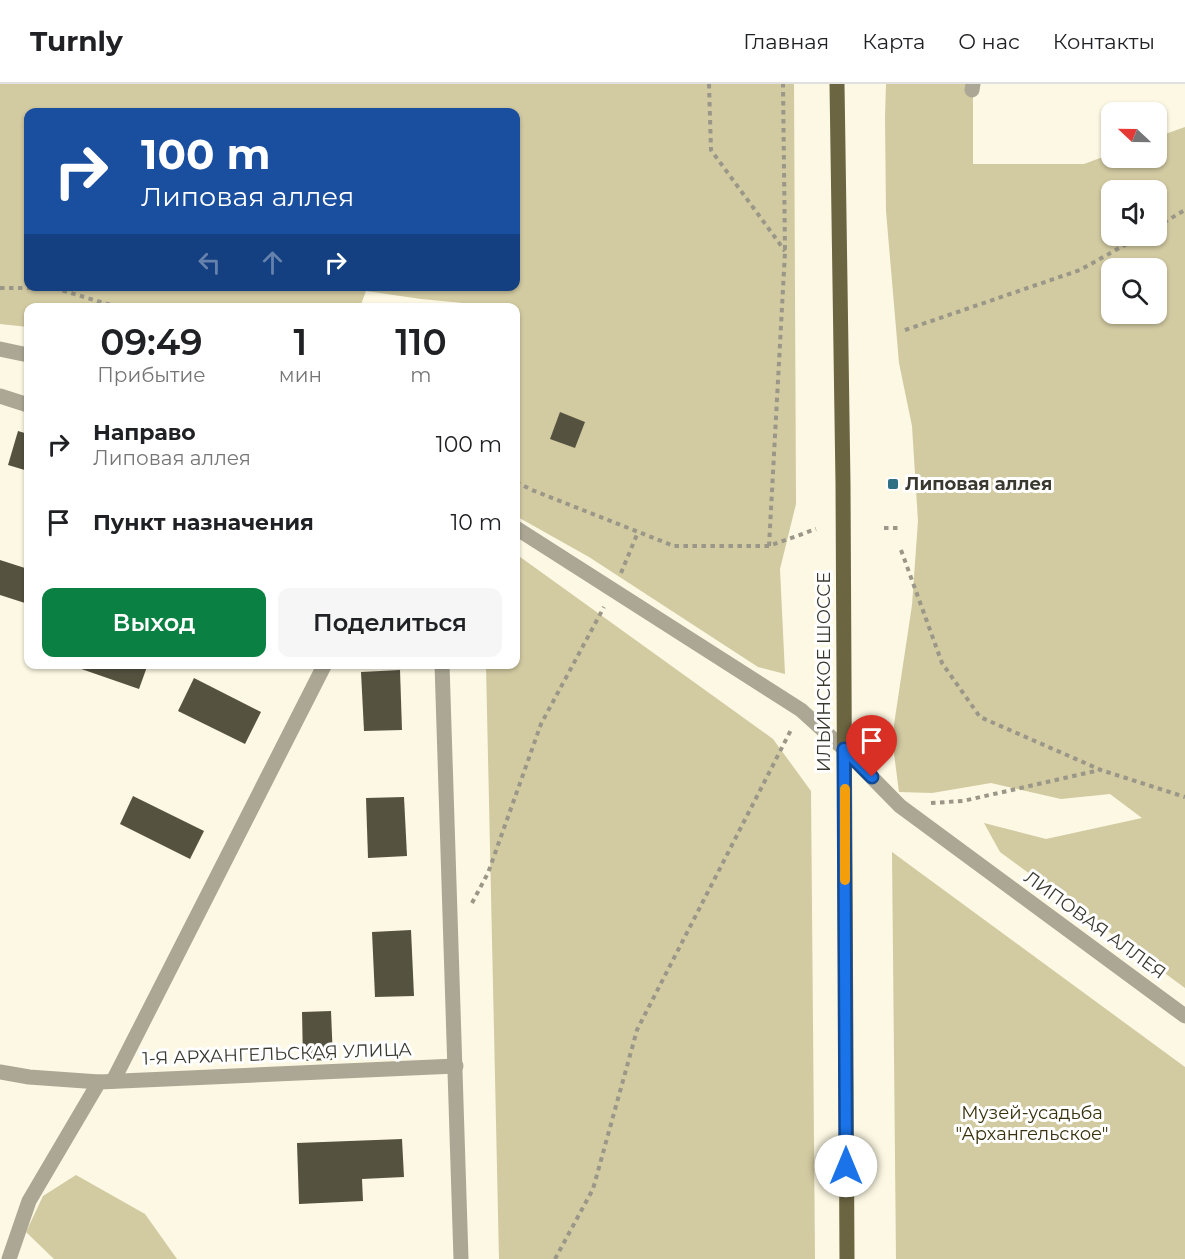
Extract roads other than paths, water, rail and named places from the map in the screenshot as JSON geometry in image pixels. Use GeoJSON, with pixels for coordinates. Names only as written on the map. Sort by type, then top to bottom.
{"type":"FeatureCollection","features":[{"type":"Feature","properties":{"kind":"main road","name":"ИЛЬИНСКОЕ ШОССЕ"},"geometry":{"type":"LineString","coordinates":[[837,84],[847,1259]]}},
{"type":"Feature","properties":{"kind":"street"},"geometry":{"type":"LineString","coordinates":[[0,350],[24,354]]}},
{"type":"Feature","properties":{"kind":"street"},"geometry":{"type":"LineString","coordinates":[[0,396],[24,404]]}},
{"type":"Feature","properties":{"kind":"street","name":"ЛИПОВАЯ АЛЛЕЯ"},"geometry":{"type":"LineString","coordinates":[[520,531],[801,710],[844,749],[900,806],[1185,1016]]}},
{"type":"Feature","properties":{"kind":"street"},"geometry":{"type":"LineString","coordinates":[[9,1259],[28,1201],[106,1081],[322,669]]}},
{"type":"Feature","properties":{"kind":"street"},"geometry":{"type":"LineString","coordinates":[[442,669],[461,1259]]}},
{"type":"Feature","properties":{"kind":"street","name":"1-Я АРХАНГЕЛЬСКАЯ УЛИЦА"},"geometry":{"type":"LineString","coordinates":[[0,1072],[29,1077],[106,1081],[456,1066]]}},
{"type":"Feature","properties":{"kind":"place","name":"Липовая аллея"},"geometry":{"type":"Point","coordinates":[893,484]}},
{"type":"Feature","properties":{"kind":"park label","name":"Музей-усадьба \"Архангельское\""},"geometry":{"type":"Point","coordinates":[1032,1123]}}]}
